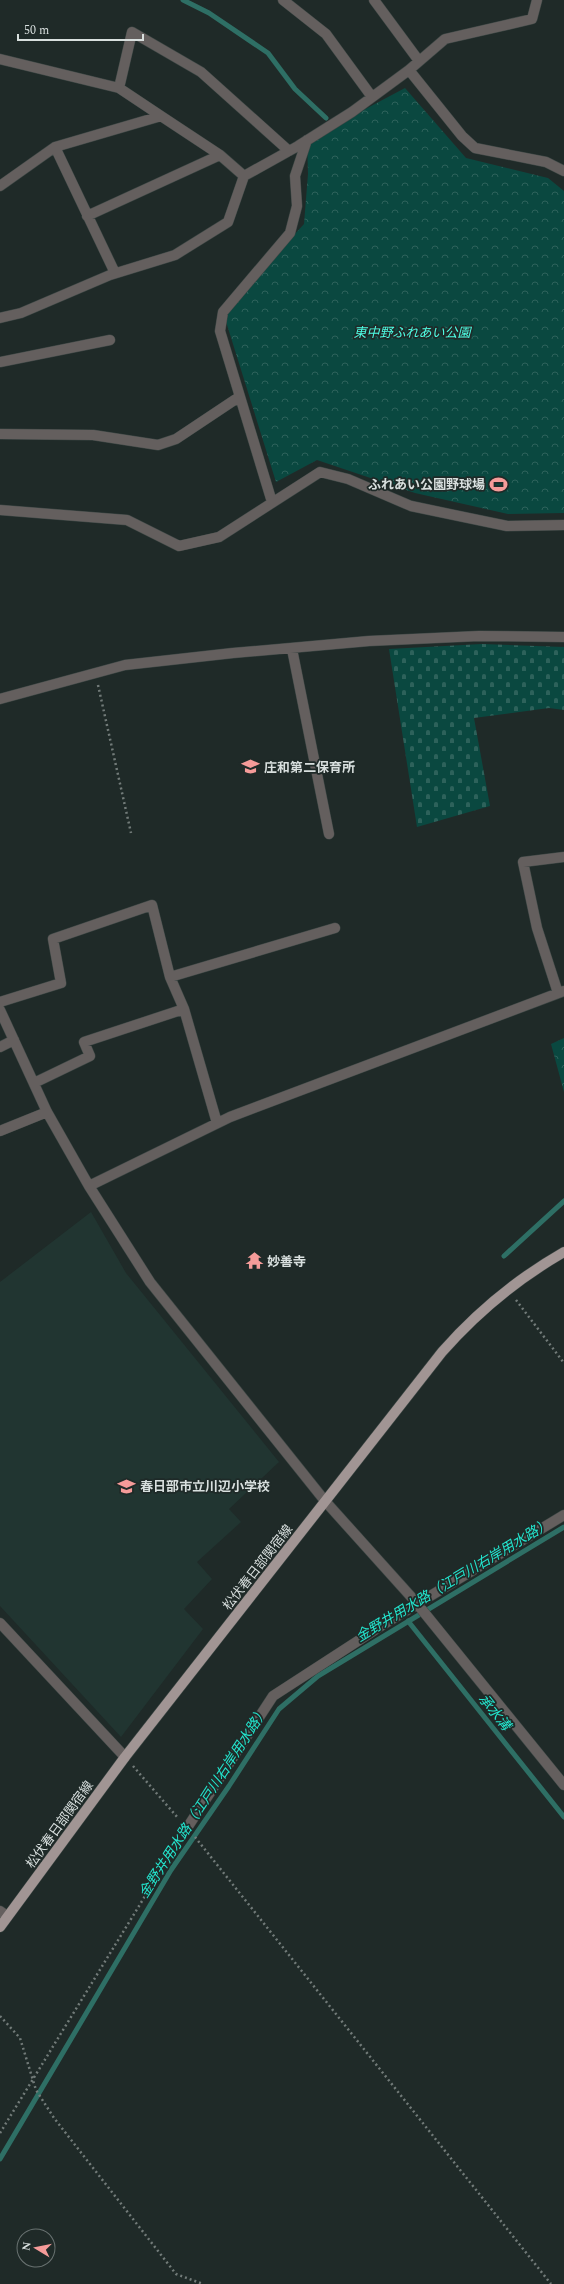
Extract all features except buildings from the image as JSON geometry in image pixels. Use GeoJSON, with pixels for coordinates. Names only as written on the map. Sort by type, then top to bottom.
{"type":"FeatureCollection","features":[{"type":"Feature","properties":{"kind":"main road","name":"松伏春日部関宿線"},"geometry":{"type":"LineString","coordinates":[[0,1927],[4,1913],[442,1352],[468,1322],[504,1290],[564,1252]]}},
{"type":"Feature","properties":{"kind":"street"},"geometry":{"type":"LineString","coordinates":[[283,0],[326,34],[372,97]]}},
{"type":"Feature","properties":{"kind":"street"},"geometry":{"type":"LineString","coordinates":[[374,0],[419,61]]}},
{"type":"Feature","properties":{"kind":"street"},"geometry":{"type":"LineString","coordinates":[[0,318],[21,313],[115,273],[175,255],[228,222],[244,176],[307,140],[372,97],[409,70],[445,38],[532,19],[537,0]]}},
{"type":"Feature","properties":{"kind":"street"},"geometry":{"type":"LineString","coordinates":[[119,88],[132,32],[201,72],[289,151]]}},
{"type":"Feature","properties":{"kind":"street"},"geometry":{"type":"LineString","coordinates":[[0,59],[119,88],[220,155],[244,176]]}},
{"type":"Feature","properties":{"kind":"street"},"geometry":{"type":"LineString","coordinates":[[409,70],[462,136],[475,148],[546,162],[564,171]]}},
{"type":"Feature","properties":{"kind":"street"},"geometry":{"type":"LineString","coordinates":[[0,186],[55,148],[161,116]]}},
{"type":"Feature","properties":{"kind":"street"},"geometry":{"type":"LineString","coordinates":[[272,502],[220,331],[223,312],[290,233],[297,206],[295,176],[307,140]]}},
{"type":"Feature","properties":{"kind":"street"},"geometry":{"type":"LineString","coordinates":[[55,148],[115,273]]}},
{"type":"Feature","properties":{"kind":"street"},"geometry":{"type":"LineString","coordinates":[[88,216],[220,155]]}},
{"type":"Feature","properties":{"kind":"street"},"geometry":{"type":"LineString","coordinates":[[0,362],[110,340]]}},
{"type":"Feature","properties":{"kind":"street"},"geometry":{"type":"LineString","coordinates":[[0,434],[93,435],[158,445],[176,439],[239,397]]}},
{"type":"Feature","properties":{"kind":"street"},"geometry":{"type":"LineString","coordinates":[[0,510],[127,520],[179,546],[219,537],[320,472],[348,479],[411,506],[507,526],[564,525]]}},
{"type":"Feature","properties":{"kind":"street"},"geometry":{"type":"LineString","coordinates":[[0,699],[125,665],[233,653],[369,641],[479,636],[564,637]]}},
{"type":"Feature","properties":{"kind":"street"},"geometry":{"type":"LineString","coordinates":[[292,648],[329,834]]}},
{"type":"Feature","properties":{"kind":"street"},"geometry":{"type":"LineString","coordinates":[[89,1186],[217,1123],[561,992],[536,928],[523,862],[564,857]]}},
{"type":"Feature","properties":{"kind":"street"},"geometry":{"type":"LineString","coordinates":[[0,1002],[61,983],[53,940],[152,905],[170,977],[184,1009],[217,1123]]}},
{"type":"Feature","properties":{"kind":"street"},"geometry":{"type":"LineString","coordinates":[[170,977],[335,928]]}},
{"type":"Feature","properties":{"kind":"street"},"geometry":{"type":"LineString","coordinates":[[34,1082],[90,1056],[84,1042],[184,1009]]}},
{"type":"Feature","properties":{"kind":"street"},"geometry":{"type":"LineString","coordinates":[[0,1010],[47,1112],[89,1186],[150,1282],[325,1501],[418,1605],[564,1785]]}},
{"type":"Feature","properties":{"kind":"street"},"geometry":{"type":"LineString","coordinates":[[0,1047],[14,1040]]}},
{"type":"Feature","properties":{"kind":"street"},"geometry":{"type":"LineString","coordinates":[[0,1131],[47,1112]]}},
{"type":"Feature","properties":{"kind":"street"},"geometry":{"type":"LineString","coordinates":[[187,1828],[273,1696],[564,1515]]}},
{"type":"Feature","properties":{"kind":"street"},"geometry":{"type":"LineString","coordinates":[[0,1623],[125,1757]]}},
{"type":"Feature","properties":{"kind":"path"},"geometry":{"type":"LineString","coordinates":[[96,673],[131,833]]}},
{"type":"Feature","properties":{"kind":"path"},"geometry":{"type":"LineString","coordinates":[[504,1290],[515,1300],[564,1363]]}},
{"type":"Feature","properties":{"kind":"path"},"geometry":{"type":"LineString","coordinates":[[0,2133],[187,1828],[125,1757]]}},
{"type":"Feature","properties":{"kind":"path"},"geometry":{"type":"LineString","coordinates":[[201,1846],[551,2284]]}},
{"type":"Feature","properties":{"kind":"path"},"geometry":{"type":"LineString","coordinates":[[0,2016],[20,2038],[36,2090],[46,2106],[176,2274],[203,2284]]}},
{"type":"Feature","properties":{"kind":"shaded area","name":"春日部市立川辺小学校"},"geometry":{"type":"Polygon","coordinates":[[[91,1212],[126,1273],[279,1462],[229,1509],[241,1522],[197,1562],[212,1579],[184,1609],[203,1629],[121,1737],[0,1606],[0,1282],[91,1212]]]}},
{"type":"Feature","properties":{"kind":"green space","name":"東中野ふれあい公園"},"geometry":{"type":"Polygon","coordinates":[[[405,88],[466,158],[548,178],[564,191],[564,513],[508,514],[415,493],[317,460],[276,482],[223,312],[304,224],[308,174],[307,140],[405,88]]]}},
{"type":"Feature","properties":{"kind":"green space"},"geometry":{"type":"Polygon","coordinates":[[[482,644],[564,647],[564,710],[549,708],[474,718],[490,806],[417,827],[389,649],[482,644]]]}},
{"type":"Feature","properties":{"kind":"green space"},"geometry":{"type":"Polygon","coordinates":[[[564,1038],[564,1092],[551,1044],[564,1038]]]}},
{"type":"Feature","properties":{"kind":"waterway"},"geometry":{"type":"LineString","coordinates":[[183,0],[209,13],[268,53],[295,89],[326,118]]}},
{"type":"Feature","properties":{"kind":"waterway"},"geometry":{"type":"LineString","coordinates":[[504,1256],[564,1201]]}},
{"type":"Feature","properties":{"kind":"waterway","name":"金野井用水路（江戸川右岸用水路）"},"geometry":{"type":"LineString","coordinates":[[0,2159],[171,1870],[229,1786],[279,1709],[318,1676],[564,1527]]}},
{"type":"Feature","properties":{"kind":"waterway","name":"承水溝"},"geometry":{"type":"LineString","coordinates":[[408,1621],[564,1817]]}},
{"type":"Feature","properties":{"kind":"place","name":"ふれあい公園野球場"},"geometry":{"type":"Point","coordinates":[498,484]}},
{"type":"Feature","properties":{"kind":"place","name":"庄和第二保育所"},"geometry":{"type":"Point","coordinates":[251,767]}},
{"type":"Feature","properties":{"kind":"place","name":"妙善寺"},"geometry":{"type":"Point","coordinates":[254,1261]}},
{"type":"Feature","properties":{"kind":"place","name":"春日部市立川辺小学校"},"geometry":{"type":"Point","coordinates":[127,1486]}}]}
